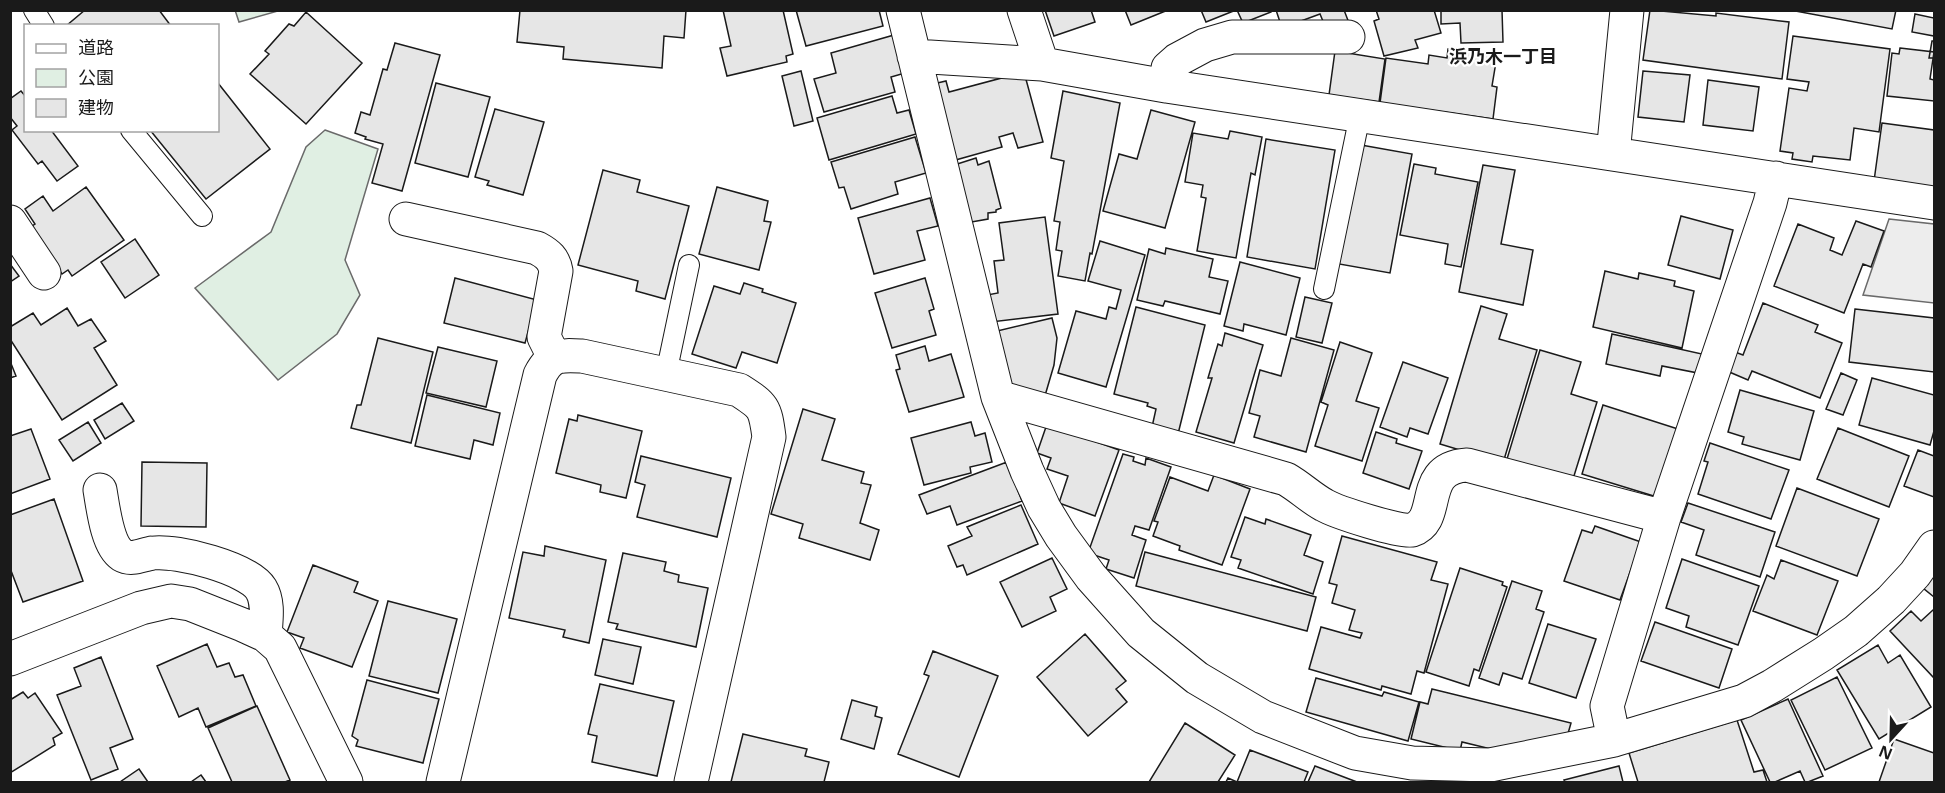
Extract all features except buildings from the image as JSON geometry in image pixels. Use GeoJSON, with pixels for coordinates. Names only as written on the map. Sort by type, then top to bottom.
{"type":"FeatureCollection","features":[{"type":"Feature","properties":{"kind":"street"},"geometry":{"type":"LineString","coordinates":[[903,10],[998,397],[1044,508],[1091,577],[1121,613],[1168,657],[1197,678],[1253,712],[1354,753],[1412,763],[1490,765],[1614,740],[1744,701],[1772,686],[1856,631],[1891,600],[1915,574],[1935,547]]}},
{"type":"Feature","properties":{"kind":"street"},"geometry":{"type":"LineString","coordinates":[[1024,10],[1042,64]]}},
{"type":"Feature","properties":{"kind":"street"},"geometry":{"type":"LineString","coordinates":[[1613,154],[1627,10]]}},
{"type":"Feature","properties":{"kind":"street"},"geometry":{"type":"LineString","coordinates":[[1166,86],[1168,68],[1177,60],[1205,45],[1232,37],[1348,37]]}},
{"type":"Feature","properties":{"kind":"street"},"geometry":{"type":"LineString","coordinates":[[914,56],[1042,64],[1166,86],[1935,203]]}},
{"type":"Feature","properties":{"kind":"street"},"geometry":{"type":"LineString","coordinates":[[1614,740],[1607,706],[1664,518],[1770,202],[1776,178]]}},
{"type":"Feature","properties":{"kind":"street"},"geometry":{"type":"LineString","coordinates":[[406,219],[537,248],[547,253],[554,261],[556,271],[544,337],[554,357]]}},
{"type":"Feature","properties":{"kind":"street"},"geometry":{"type":"LineString","coordinates":[[10,222],[44,273]]}},
{"type":"Feature","properties":{"kind":"street"},"geometry":{"type":"LineString","coordinates":[[442,783],[540,375],[545,364],[554,357],[566,355],[582,356],[739,390],[760,403],[767,419],[769,437],[691,783]]}},
{"type":"Feature","properties":{"kind":"street"},"geometry":{"type":"LineString","coordinates":[[998,397],[1286,479],[1301,487],[1322,504],[1396,529],[1411,530],[1420,526],[1427,516],[1436,483],[1443,472],[1455,466],[1467,465],[1664,518]]}},
{"type":"Feature","properties":{"kind":"street"},"geometry":{"type":"LineString","coordinates":[[100,490],[111,539],[115,548],[123,556],[132,558],[153,553],[177,554],[209,562],[238,573],[261,588],[266,602],[266,635]]}},
{"type":"Feature","properties":{"kind":"street"},"geometry":{"type":"LineString","coordinates":[[10,659],[141,608],[171,601],[190,604],[266,635],[280,648],[346,783]]}},
{"type":"Feature","properties":{"kind":"lane"},"geometry":{"type":"LineString","coordinates":[[34,10],[43,24]]}},
{"type":"Feature","properties":{"kind":"lane"},"geometry":{"type":"LineString","coordinates":[[1324,289],[1359,115]]}},
{"type":"Feature","properties":{"kind":"lane"},"geometry":{"type":"LineString","coordinates":[[133,132],[202,216]]}},
{"type":"Feature","properties":{"kind":"lane"},"geometry":{"type":"LineString","coordinates":[[666,374],[689,265]]}},
{"type":"Feature","properties":{"kind":"green space"},"geometry":{"type":"Polygon","coordinates":[[[235,10],[278,10],[278,11],[239,22],[235,10]]]}},
{"type":"Feature","properties":{"kind":"green space"},"geometry":{"type":"Polygon","coordinates":[[[325,130],[378,149],[345,260],[360,295],[337,334],[278,380],[195,288],[271,232],[306,147],[325,130]]]}},
{"type":"Feature","properties":{"kind":"shaded area"},"geometry":{"type":"Polygon","coordinates":[[[1889,219],[1934,224],[1934,303],[1863,295],[1889,219]]]}},
{"type":"Feature","properties":{"kind":"district","name":"浜乃木一丁目"},"geometry":{"type":"Point","coordinates":[1503,57]}}]}
